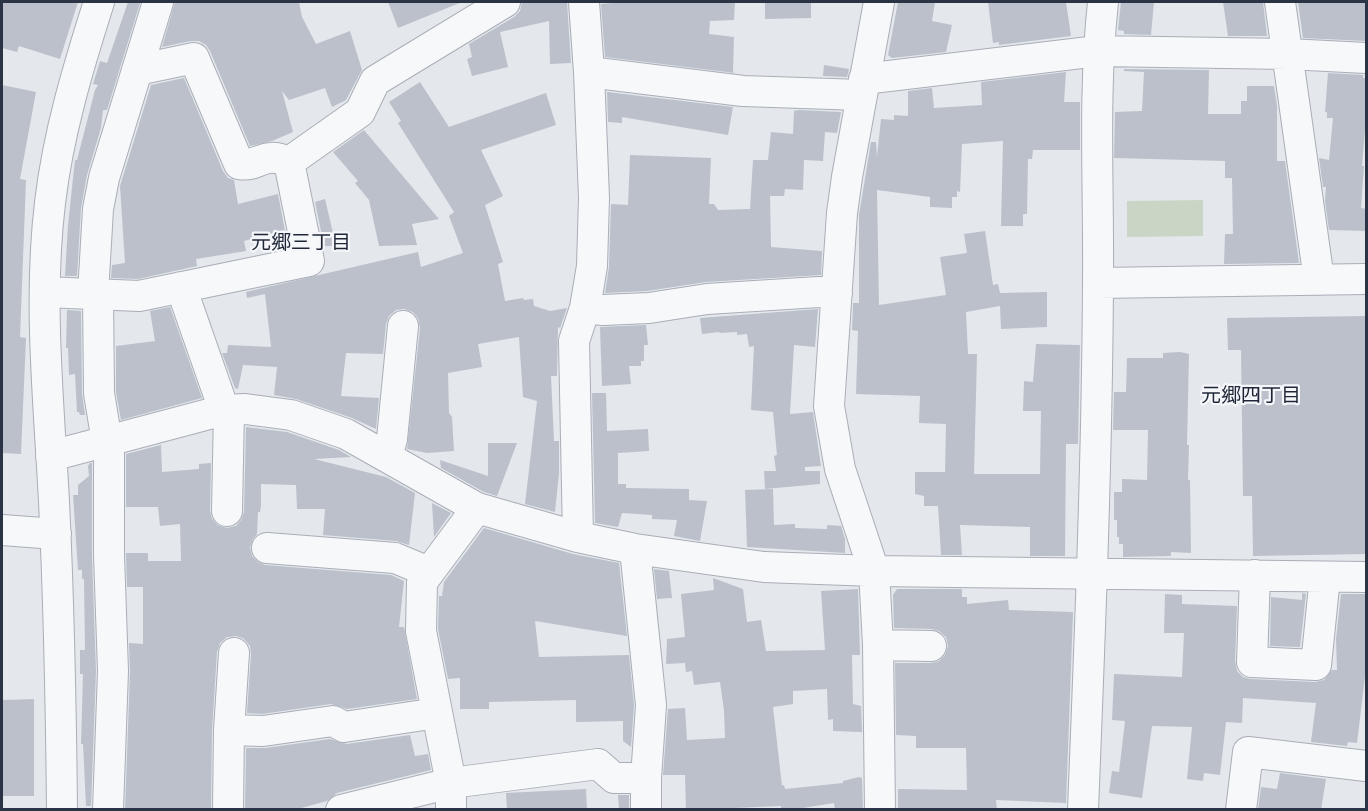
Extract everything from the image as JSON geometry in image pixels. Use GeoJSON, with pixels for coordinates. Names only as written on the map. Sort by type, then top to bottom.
{"type":"FeatureCollection","features":[{"type":"Feature","properties":{"kind":"street"},"geometry":{"type":"LineString","coordinates":[[62,810],[56,534],[45,292],[49,205],[56,156],[72,85],[99,2]]}},
{"type":"Feature","properties":{"kind":"street"},"geometry":{"type":"LineString","coordinates":[[108,810],[113,671],[108,441],[99,393],[96,294],[98,209],[104,178],[158,2]]}},
{"type":"Feature","properties":{"kind":"street"},"geometry":{"type":"LineString","coordinates":[[289,162],[360,112],[375,81],[505,2]]}},
{"type":"Feature","properties":{"kind":"street"},"geometry":{"type":"LineString","coordinates":[[578,537],[574,341],[585,308],[592,266],[594,198],[584,2]]}},
{"type":"Feature","properties":{"kind":"street"},"geometry":{"type":"LineString","coordinates":[[879,2],[842,213],[829,406],[840,469],[874,571],[878,645],[880,810]]}},
{"type":"Feature","properties":{"kind":"street"},"geometry":{"type":"LineString","coordinates":[[1083,810],[1092,574],[1098,283],[1098,51],[1103,2]]}},
{"type":"Feature","properties":{"kind":"street"},"geometry":{"type":"LineString","coordinates":[[1280,2],[1320,280]]}},
{"type":"Feature","properties":{"kind":"street"},"geometry":{"type":"LineString","coordinates":[[589,72],[743,91],[863,87],[1098,51],[1288,54],[1366,58]]}},
{"type":"Feature","properties":{"kind":"street"},"geometry":{"type":"LineString","coordinates":[[137,70],[194,58],[239,164],[244,165],[277,156],[289,162]]}},
{"type":"Feature","properties":{"kind":"street"},"geometry":{"type":"LineString","coordinates":[[45,292],[139,296],[309,261],[289,162]]}},
{"type":"Feature","properties":{"kind":"street"},"geometry":{"type":"LineString","coordinates":[[1098,283],[1366,279]]}},
{"type":"Feature","properties":{"kind":"street"},"geometry":{"type":"LineString","coordinates":[[181,287],[226,410],[227,511]]}},
{"type":"Feature","properties":{"kind":"street"},"geometry":{"type":"LineString","coordinates":[[585,308],[603,310],[649,308],[719,298],[837,293]]}},
{"type":"Feature","properties":{"kind":"street"},"geometry":{"type":"LineString","coordinates":[[387,457],[392,439],[403,326]]}},
{"type":"Feature","properties":{"kind":"street"},"geometry":{"type":"LineString","coordinates":[[51,456],[226,410],[244,409],[291,415],[346,434],[477,508],[578,537],[635,549],[764,567],[874,571],[1366,577]]}},
{"type":"Feature","properties":{"kind":"street"},"geometry":{"type":"LineString","coordinates":[[451,796],[421,631],[422,582],[477,508]]}},
{"type":"Feature","properties":{"kind":"street"},"geometry":{"type":"LineString","coordinates":[[2,530],[56,534]]}},
{"type":"Feature","properties":{"kind":"street"},"geometry":{"type":"LineString","coordinates":[[267,548],[395,558],[429,572]]}},
{"type":"Feature","properties":{"kind":"street"},"geometry":{"type":"LineString","coordinates":[[635,549],[651,705],[646,810]]}},
{"type":"Feature","properties":{"kind":"street"},"geometry":{"type":"LineString","coordinates":[[1255,575],[1252,662],[1316,665],[1325,576]]}},
{"type":"Feature","properties":{"kind":"street"},"geometry":{"type":"LineString","coordinates":[[878,645],[931,646]]}},
{"type":"Feature","properties":{"kind":"street"},"geometry":{"type":"LineString","coordinates":[[228,810],[229,730],[234,653]]}},
{"type":"Feature","properties":{"kind":"street"},"geometry":{"type":"LineString","coordinates":[[229,730],[263,731],[333,721],[344,727],[437,713]]}},
{"type":"Feature","properties":{"kind":"street"},"geometry":{"type":"LineString","coordinates":[[1241,810],[1248,752],[1366,766]]}},
{"type":"Feature","properties":{"kind":"street"},"geometry":{"type":"LineString","coordinates":[[341,810],[451,796],[598,764],[614,778],[646,778]]}},
{"type":"Feature","properties":{"kind":"green space"},"geometry":{"type":"Polygon","coordinates":[[[1203,200],[1203,236],[1127,237],[1127,201],[1203,200]]]}},
{"type":"Feature","properties":{"kind":"building"},"geometry":{"type":"Polygon","coordinates":[[[2,2],[78,2],[60,59],[19,46],[17,52],[2,48],[2,2]]]}},
{"type":"Feature","properties":{"kind":"building"},"geometry":{"type":"Polygon","coordinates":[[[128,2],[140,3],[107,110],[103,110],[101,128],[87,175],[81,208],[77,276],[65,276],[75,160],[77,160],[98,85],[93,84],[100,61],[107,63],[128,2]]]}},
{"type":"Feature","properties":{"kind":"building"},"geometry":{"type":"Polygon","coordinates":[[[175,2],[299,2],[302,17],[316,44],[350,31],[362,70],[346,100],[332,107],[325,88],[289,100],[282,91],[293,132],[272,141],[250,146],[206,45],[199,41],[191,41],[162,47],[175,2]]]}},
{"type":"Feature","properties":{"kind":"building"},"geometry":{"type":"Polygon","coordinates":[[[388,2],[462,2],[398,28],[388,2]]]}},
{"type":"Feature","properties":{"kind":"building"},"geometry":{"type":"Polygon","coordinates":[[[522,2],[567,2],[571,63],[550,64],[549,21],[500,32],[508,67],[472,76],[467,59],[472,57],[469,44],[514,17],[520,11],[522,2]]]}},
{"type":"Feature","properties":{"kind":"building"},"geometry":{"type":"Polygon","coordinates":[[[735,2],[734,20],[710,21],[709,34],[734,37],[733,72],[735,73],[605,57],[601,4],[735,2]]]}},
{"type":"Feature","properties":{"kind":"building"},"geometry":{"type":"Polygon","coordinates":[[[765,2],[811,2],[811,18],[765,19],[765,2]]]}},
{"type":"Feature","properties":{"kind":"building"},"geometry":{"type":"Polygon","coordinates":[[[898,2],[935,2],[932,21],[952,25],[946,52],[892,58],[888,55],[898,2]]]}},
{"type":"Feature","properties":{"kind":"building"},"geometry":{"type":"Polygon","coordinates":[[[988,2],[1066,2],[1071,36],[999,45],[999,42],[993,43],[988,2]]]}},
{"type":"Feature","properties":{"kind":"building"},"geometry":{"type":"Polygon","coordinates":[[[1121,2],[1154,2],[1151,35],[1124,34],[1124,31],[1118,30],[1121,2]]]}},
{"type":"Feature","properties":{"kind":"building"},"geometry":{"type":"Polygon","coordinates":[[[1223,2],[1263,2],[1267,36],[1228,36],[1223,2]]]}},
{"type":"Feature","properties":{"kind":"building"},"geometry":{"type":"Polygon","coordinates":[[[1298,2],[1366,2],[1366,41],[1303,38],[1298,2]]]}},
{"type":"Feature","properties":{"kind":"building"},"geometry":{"type":"Polygon","coordinates":[[[824,65],[849,69],[847,77],[823,76],[824,65]]]}},
{"type":"Feature","properties":{"kind":"building"},"geometry":{"type":"Polygon","coordinates":[[[1124,69],[1209,70],[1208,114],[1241,114],[1241,101],[1247,101],[1247,86],[1274,86],[1277,106],[1277,161],[1285,161],[1299,263],[1224,264],[1225,234],[1233,234],[1232,178],[1225,178],[1225,161],[1114,158],[1115,112],[1142,111],[1144,72],[1124,71],[1124,69]]]}},
{"type":"Feature","properties":{"kind":"building"},"geometry":{"type":"Polygon","coordinates":[[[1066,72],[1064,102],[1080,102],[1080,150],[1033,150],[1032,159],[1028,159],[1027,214],[1023,214],[1023,226],[1001,226],[1003,141],[962,144],[960,192],[957,191],[957,197],[952,197],[952,208],[930,207],[930,197],[877,190],[879,305],[946,295],[940,257],[967,253],[964,234],[985,231],[993,285],[998,284],[1000,293],[1047,292],[1047,327],[1001,329],[1000,306],[966,312],[968,354],[977,354],[974,474],[1040,474],[1041,411],[1023,411],[1024,381],[1033,382],[1036,344],[1080,345],[1078,444],[1066,444],[1065,556],[1030,556],[1030,527],[960,525],[962,555],[941,555],[938,506],[924,506],[924,496],[915,494],[915,472],[945,472],[946,424],[919,423],[920,396],[856,394],[858,331],[852,330],[853,303],[859,303],[859,215],[871,142],[876,142],[877,157],[881,119],[894,120],[894,115],[908,116],[908,91],[932,88],[934,108],[982,105],[981,82],[1066,72]]]}},
{"type":"Feature","properties":{"kind":"building"},"geometry":{"type":"Polygon","coordinates":[[[1328,73],[1363,75],[1363,78],[1366,78],[1361,208],[1366,209],[1366,231],[1329,230],[1325,201],[1326,187],[1323,187],[1319,158],[1329,160],[1333,118],[1327,118],[1327,112],[1325,112],[1328,73]]]}},
{"type":"Feature","properties":{"kind":"building"},"geometry":{"type":"Polygon","coordinates":[[[184,78],[223,171],[228,178],[234,180],[238,204],[278,194],[288,247],[284,247],[284,230],[244,241],[246,251],[196,259],[197,266],[138,279],[111,278],[112,265],[125,263],[120,186],[151,85],[184,78]]]}},
{"type":"Feature","properties":{"kind":"building"},"geometry":{"type":"Polygon","coordinates":[[[420,82],[449,127],[546,93],[556,125],[481,150],[503,196],[485,205],[503,262],[498,264],[505,301],[533,299],[534,306],[550,311],[567,308],[560,328],[558,327],[557,376],[551,376],[554,441],[559,441],[555,512],[525,504],[537,401],[523,397],[519,337],[478,344],[482,367],[448,373],[449,413],[452,417],[454,451],[427,453],[407,449],[420,328],[418,318],[413,312],[404,309],[396,310],[389,316],[383,354],[346,353],[341,396],[379,398],[376,429],[352,418],[296,399],[274,395],[277,367],[243,365],[238,389],[235,388],[222,353],[227,353],[228,345],[271,347],[265,294],[247,298],[246,292],[418,252],[421,267],[463,253],[449,216],[454,212],[398,123],[401,121],[389,102],[420,82]]]}},
{"type":"Feature","properties":{"kind":"building"},"geometry":{"type":"Polygon","coordinates":[[[2,85],[36,92],[20,179],[26,180],[20,337],[26,338],[21,454],[2,453],[2,85]]]}},
{"type":"Feature","properties":{"kind":"building"},"geometry":{"type":"Polygon","coordinates":[[[607,92],[733,107],[728,135],[622,117],[622,123],[608,122],[607,92]]]}},
{"type":"Feature","properties":{"kind":"building"},"geometry":{"type":"Polygon","coordinates":[[[794,111],[841,112],[837,133],[825,132],[823,161],[804,160],[803,190],[785,189],[784,196],[770,196],[771,247],[822,251],[821,275],[706,282],[647,291],[605,293],[609,267],[611,204],[628,205],[630,155],[711,158],[709,204],[714,204],[718,210],[750,209],[753,160],[768,160],[771,132],[793,134],[794,111]]]}},
{"type":"Feature","properties":{"kind":"building"},"geometry":{"type":"Polygon","coordinates":[[[364,130],[439,219],[412,224],[417,245],[379,246],[369,200],[355,183],[358,181],[333,152],[364,130]]]}},
{"type":"Feature","properties":{"kind":"building"},"geometry":{"type":"Polygon","coordinates":[[[325,199],[336,246],[324,246],[315,202],[325,199]]]}},
{"type":"Feature","properties":{"kind":"building"},"geometry":{"type":"Polygon","coordinates":[[[170,307],[202,398],[121,420],[116,392],[116,346],[155,341],[150,311],[170,307]]]}},
{"type":"Feature","properties":{"kind":"building"},"geometry":{"type":"Polygon","coordinates":[[[818,309],[815,347],[794,345],[790,414],[813,412],[821,466],[805,467],[805,471],[820,471],[820,484],[765,489],[764,471],[776,471],[774,456],[777,455],[773,412],[751,410],[754,346],[749,347],[747,334],[719,332],[702,334],[700,318],[818,309]]]}},
{"type":"Feature","properties":{"kind":"building"},"geometry":{"type":"Polygon","coordinates":[[[67,310],[81,311],[82,393],[85,415],[77,412],[75,374],[69,375],[68,348],[66,348],[67,310]]]}},
{"type":"Feature","properties":{"kind":"building"},"geometry":{"type":"Polygon","coordinates":[[[1366,316],[1366,554],[1253,556],[1252,496],[1243,496],[1241,350],[1228,350],[1227,318],[1366,316]]]}},
{"type":"Feature","properties":{"kind":"building"},"geometry":{"type":"Polygon","coordinates":[[[646,325],[648,345],[644,345],[644,361],[641,361],[641,366],[629,366],[631,384],[602,386],[600,327],[646,325]]]}},
{"type":"Feature","properties":{"kind":"building"},"geometry":{"type":"Polygon","coordinates":[[[1163,353],[1189,354],[1187,445],[1189,445],[1191,553],[1171,552],[1171,556],[1123,557],[1123,544],[1119,544],[1117,520],[1114,520],[1114,492],[1122,492],[1122,479],[1147,480],[1148,430],[1113,430],[1114,392],[1126,392],[1127,358],[1163,358],[1163,353]]]}},
{"type":"Feature","properties":{"kind":"building"},"geometry":{"type":"Polygon","coordinates":[[[592,393],[606,393],[607,431],[648,429],[649,451],[618,453],[618,484],[626,484],[626,488],[689,489],[689,500],[707,501],[700,541],[674,536],[677,520],[652,519],[652,515],[622,513],[618,527],[595,523],[592,393]]]}},
{"type":"Feature","properties":{"kind":"building"},"geometry":{"type":"Polygon","coordinates":[[[246,427],[287,432],[339,450],[351,457],[314,459],[386,477],[415,493],[409,545],[396,541],[323,535],[325,509],[297,509],[296,485],[261,484],[257,534],[250,547],[252,556],[265,565],[391,575],[404,581],[399,627],[404,627],[417,699],[347,709],[331,704],[262,714],[247,713],[250,646],[243,638],[227,637],[220,643],[217,652],[212,730],[211,810],[125,810],[129,643],[143,644],[143,587],[127,587],[126,553],[148,553],[148,561],[181,561],[180,524],[160,526],[158,507],[126,507],[126,454],[161,445],[162,472],[199,469],[199,464],[211,463],[210,511],[212,519],[218,525],[227,528],[236,526],[244,512],[246,427]]]}},
{"type":"Feature","properties":{"kind":"building"},"geometry":{"type":"Polygon","coordinates":[[[488,443],[517,443],[497,496],[484,492],[441,468],[440,460],[488,476],[488,443]]]}},
{"type":"Feature","properties":{"kind":"building"},"geometry":{"type":"Polygon","coordinates":[[[90,463],[92,463],[96,671],[91,806],[86,806],[83,744],[81,744],[83,674],[80,674],[80,650],[85,650],[84,579],[82,579],[82,570],[78,570],[73,495],[78,495],[78,485],[89,476],[90,463]]]}},
{"type":"Feature","properties":{"kind":"building"},"geometry":{"type":"Polygon","coordinates":[[[773,489],[774,525],[795,524],[795,528],[827,529],[827,525],[841,526],[845,539],[845,553],[747,547],[745,490],[773,489]]]}},
{"type":"Feature","properties":{"kind":"building"},"geometry":{"type":"Polygon","coordinates":[[[432,503],[451,513],[434,537],[432,503]]]}},
{"type":"Feature","properties":{"kind":"building"},"geometry":{"type":"Polygon","coordinates":[[[484,528],[573,554],[619,563],[627,636],[535,621],[539,657],[629,655],[634,705],[631,747],[623,741],[623,721],[576,722],[576,700],[489,702],[489,709],[460,709],[460,678],[448,679],[438,629],[439,596],[442,596],[444,582],[484,528]]]}},
{"type":"Feature","properties":{"kind":"building"},"geometry":{"type":"Polygon","coordinates":[[[654,569],[669,571],[672,598],[657,599],[654,569]]]}},
{"type":"Feature","properties":{"kind":"building"},"geometry":{"type":"Polygon","coordinates":[[[713,578],[743,589],[747,622],[761,620],[766,651],[825,650],[821,591],[858,589],[860,655],[852,655],[853,704],[861,706],[862,732],[833,731],[833,719],[828,720],[827,689],[793,691],[793,704],[773,707],[782,786],[784,785],[785,789],[843,783],[843,781],[859,777],[862,778],[863,810],[835,810],[834,803],[790,810],[781,810],[781,806],[686,810],[685,775],[663,775],[668,709],[685,708],[687,740],[725,738],[720,682],[694,685],[692,671],[686,672],[685,663],[666,664],[667,639],[685,637],[681,594],[714,590],[713,578]]]}},
{"type":"Feature","properties":{"kind":"building"},"geometry":{"type":"Polygon","coordinates":[[[897,589],[962,589],[962,597],[967,597],[967,604],[1008,600],[1009,610],[1073,612],[1066,803],[996,800],[997,810],[898,810],[898,789],[967,790],[966,748],[916,748],[916,736],[896,735],[895,663],[939,661],[945,655],[948,646],[946,637],[939,631],[894,628],[893,595],[897,589]]]}},
{"type":"Feature","properties":{"kind":"building"},"geometry":{"type":"Polygon","coordinates":[[[1302,593],[1306,594],[1300,647],[1270,646],[1271,597],[1302,600],[1302,593]]]}},
{"type":"Feature","properties":{"kind":"building"},"geometry":{"type":"Polygon","coordinates":[[[1165,594],[1182,595],[1182,604],[1237,606],[1235,661],[1237,671],[1243,677],[1315,682],[1324,680],[1332,670],[1337,670],[1336,639],[1341,594],[1366,594],[1366,668],[1357,743],[1348,742],[1347,746],[1311,742],[1316,703],[1243,698],[1242,723],[1226,722],[1220,775],[1204,773],[1203,781],[1187,779],[1192,727],[1152,726],[1142,798],[1109,793],[1112,771],[1119,772],[1125,721],[1112,720],[1114,674],[1182,677],[1184,633],[1164,633],[1165,594]]]}},
{"type":"Feature","properties":{"kind":"building"},"geometry":{"type":"Polygon","coordinates":[[[34,699],[34,796],[2,796],[2,700],[34,699]]]}},
{"type":"Feature","properties":{"kind":"building"},"geometry":{"type":"Polygon","coordinates":[[[410,735],[415,756],[428,754],[431,770],[337,793],[327,801],[294,810],[245,810],[246,748],[265,748],[330,739],[347,744],[410,735]]]}},
{"type":"Feature","properties":{"kind":"building"},"geometry":{"type":"Polygon","coordinates":[[[1280,773],[1326,779],[1321,810],[1258,810],[1261,787],[1277,789],[1280,773]]]}},
{"type":"Feature","properties":{"kind":"building"},"geometry":{"type":"Polygon","coordinates":[[[586,789],[587,810],[507,810],[506,793],[586,789]]]}},
{"type":"Feature","properties":{"kind":"building"},"geometry":{"type":"Polygon","coordinates":[[[618,795],[629,795],[629,810],[619,810],[618,795]]]}},
{"type":"Feature","properties":{"kind":"district","name":"元郷三丁目"},"geometry":{"type":"Point","coordinates":[301,243]}},
{"type":"Feature","properties":{"kind":"district","name":"元郷四丁目"},"geometry":{"type":"Point","coordinates":[1251,396]}}]}
